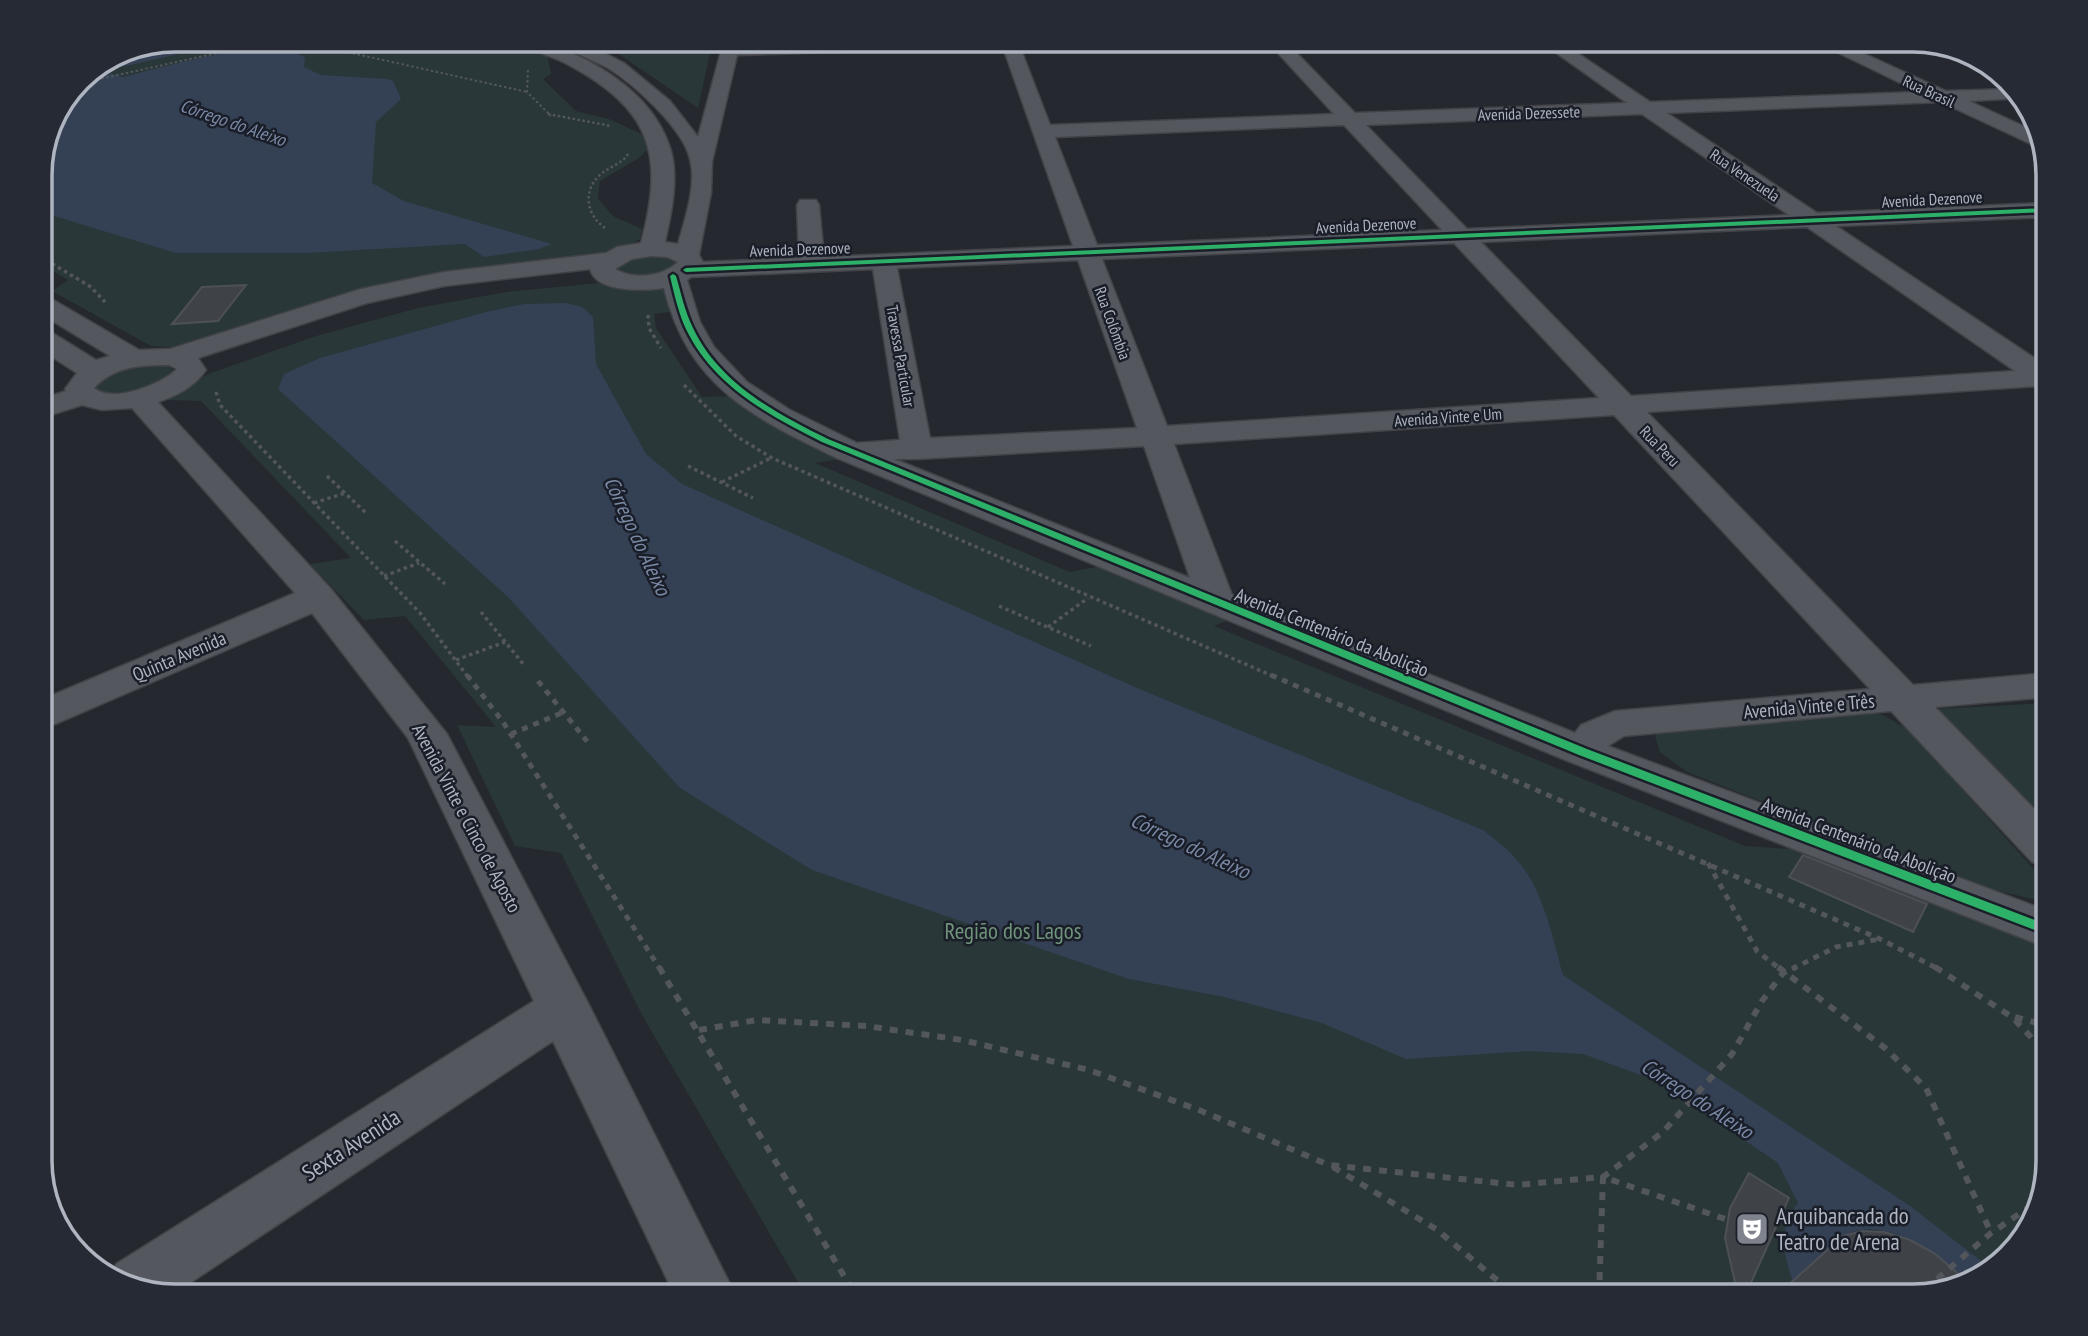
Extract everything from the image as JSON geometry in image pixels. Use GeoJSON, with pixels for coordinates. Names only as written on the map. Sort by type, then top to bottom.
{"type":"FeatureCollection","features":[{"type":"Feature","properties":{"kind":"street","name":"Rua Peru"},"geometry":{"type":"LineString","coordinates":[[1286,52],[2036,838]]}},
{"type":"Feature","properties":{"kind":"street","name":"Rua Venezuela"},"geometry":{"type":"LineString","coordinates":[[1564,52],[2036,371]]}},
{"type":"Feature","properties":{"kind":"street","name":"Rua Brasil"},"geometry":{"type":"LineString","coordinates":[[1845,52],[2028,136]]}},
{"type":"Feature","properties":{"kind":"street"},"geometry":{"type":"LineString","coordinates":[[558,53],[606,78],[650,123],[662,154],[659,218],[674,263]]}},
{"type":"Feature","properties":{"kind":"street"},"geometry":{"type":"LineString","coordinates":[[590,53],[618,67],[648,87],[676,119],[702,161]]}},
{"type":"Feature","properties":{"kind":"street"},"geometry":{"type":"LineString","coordinates":[[607,268],[628,282],[644,282],[674,263],[698,213],[702,161],[729,53]]}},
{"type":"Feature","properties":{"kind":"street"},"geometry":{"type":"LineString","coordinates":[[766,53],[782,56],[833,53]]}},
{"type":"Feature","properties":{"kind":"street","name":"Rua Colômbia"},"geometry":{"type":"LineString","coordinates":[[1013,53],[1218,605]]}},
{"type":"Feature","properties":{"kind":"street","name":"Avenida Dezessete"},"geometry":{"type":"LineString","coordinates":[[1043,131],[2005,94]]}},
{"type":"Feature","properties":{"kind":"street"},"geometry":{"type":"LineString","coordinates":[[808,205],[812,265]]}},
{"type":"Feature","properties":{"kind":"street","name":"Avenida Dezenove"},"geometry":{"type":"LineString","coordinates":[[674,263],[812,265],[2036,211]]}},
{"type":"Feature","properties":{"kind":"street"},"geometry":{"type":"LineString","coordinates":[[53,350],[89,384],[97,400],[137,379],[182,364],[391,308],[607,268],[626,252],[674,263]]}},
{"type":"Feature","properties":{"kind":"street","name":"Travessa Particular"},"geometry":{"type":"LineString","coordinates":[[884,262],[917,450]]}},
{"type":"Feature","properties":{"kind":"street","name":"Avenida Centenário da Abolição"},"geometry":{"type":"LineString","coordinates":[[674,263],[690,329],[720,373],[774,415],[848,452],[1583,752],[2036,925]]}},
{"type":"Feature","properties":{"kind":"street","name":"Avenida Vinte e Cinco de Agosto"},"geometry":{"type":"LineString","coordinates":[[53,312],[137,379],[318,597],[427,734],[565,1007],[700,1284]]}},
{"type":"Feature","properties":{"kind":"street"},"geometry":{"type":"LineString","coordinates":[[53,403],[89,384],[137,379],[166,391],[185,381],[182,364]]}},
{"type":"Feature","properties":{"kind":"street","name":"Avenida Vinte e Um"},"geometry":{"type":"LineString","coordinates":[[848,452],[1156,436],[2036,379]]}},
{"type":"Feature","properties":{"kind":"street","name":"Quinta Avenida"},"geometry":{"type":"LineString","coordinates":[[53,710],[318,597]]}},
{"type":"Feature","properties":{"kind":"street","name":"Avenida Vinte e Três"},"geometry":{"type":"LineString","coordinates":[[1583,752],[1595,734],[1615,724],[2036,686]]}},
{"type":"Feature","properties":{"kind":"street","name":"Sexta Avenida"},"geometry":{"type":"LineString","coordinates":[[144,1279],[565,1007]]}},
{"type":"Feature","properties":{"kind":"path"},"geometry":{"type":"LineString","coordinates":[[99,79],[218,53]]}},
{"type":"Feature","properties":{"kind":"path"},"geometry":{"type":"LineString","coordinates":[[351,53],[527,92],[550,116],[610,125],[618,129]]}},
{"type":"Feature","properties":{"kind":"path"},"geometry":{"type":"LineString","coordinates":[[527,92],[528,65]]}},
{"type":"Feature","properties":{"kind":"path"},"geometry":{"type":"LineString","coordinates":[[608,229],[592,219],[587,204],[590,191],[596,178],[625,159],[633,146]]}},
{"type":"Feature","properties":{"kind":"path"},"geometry":{"type":"LineString","coordinates":[[53,264],[91,287],[110,307]]}},
{"type":"Feature","properties":{"kind":"path"},"geometry":{"type":"LineString","coordinates":[[647,309],[649,328],[668,359]]}},
{"type":"Feature","properties":{"kind":"path"},"geometry":{"type":"LineString","coordinates":[[681,379],[721,423],[736,436],[772,458],[1880,939],[1939,968],[2012,1017],[2036,1042]]}},
{"type":"Feature","properties":{"kind":"path"},"geometry":{"type":"LineString","coordinates":[[216,386],[220,405],[420,613],[511,734],[699,1030],[849,1284]]}},
{"type":"Feature","properties":{"kind":"path"},"geometry":{"type":"LineString","coordinates":[[722,483],[772,458]]}},
{"type":"Feature","properties":{"kind":"path"},"geometry":{"type":"LineString","coordinates":[[688,466],[753,498]]}},
{"type":"Feature","properties":{"kind":"path"},"geometry":{"type":"LineString","coordinates":[[327,477],[366,513]]}},
{"type":"Feature","properties":{"kind":"path"},"geometry":{"type":"LineString","coordinates":[[314,503],[345,492]]}},
{"type":"Feature","properties":{"kind":"path"},"geometry":{"type":"LineString","coordinates":[[396,541],[445,584]]}},
{"type":"Feature","properties":{"kind":"path"},"geometry":{"type":"LineString","coordinates":[[384,576],[420,562]]}},
{"type":"Feature","properties":{"kind":"path"},"geometry":{"type":"LineString","coordinates":[[1048,627],[1088,597]]}},
{"type":"Feature","properties":{"kind":"path"},"geometry":{"type":"LineString","coordinates":[[999,606],[1091,646]]}},
{"type":"Feature","properties":{"kind":"path"},"geometry":{"type":"LineString","coordinates":[[481,612],[524,665]]}},
{"type":"Feature","properties":{"kind":"path"},"geometry":{"type":"LineString","coordinates":[[456,660],[505,642]]}},
{"type":"Feature","properties":{"kind":"path"},"geometry":{"type":"LineString","coordinates":[[538,681],[591,746]]}},
{"type":"Feature","properties":{"kind":"path"},"geometry":{"type":"LineString","coordinates":[[511,734],[564,712]]}},
{"type":"Feature","properties":{"kind":"path"},"geometry":{"type":"LineString","coordinates":[[1707,862],[1757,951],[1885,1048],[1926,1088],[1991,1233]]}},
{"type":"Feature","properties":{"kind":"path"},"geometry":{"type":"LineString","coordinates":[[1603,1177],[1663,1132],[1732,1054],[1762,1001],[1783,973],[1836,947],[1880,939]]}},
{"type":"Feature","properties":{"kind":"path"},"geometry":{"type":"LineString","coordinates":[[2012,1017],[2036,1023]]}},
{"type":"Feature","properties":{"kind":"path"},"geometry":{"type":"LineString","coordinates":[[699,1030],[757,1020],[866,1026],[962,1040],[1089,1070],[1199,1110],[1329,1164],[1436,1229],[1502,1284]]}},
{"type":"Feature","properties":{"kind":"path"},"geometry":{"type":"LineString","coordinates":[[1329,1164],[1518,1185],[1603,1177],[1728,1220]]}},
{"type":"Feature","properties":{"kind":"path"},"geometry":{"type":"LineString","coordinates":[[1599,1284],[1603,1177]]}},
{"type":"Feature","properties":{"kind":"path"},"geometry":{"type":"LineString","coordinates":[[1941,1277],[1991,1233],[2024,1212]]}},
{"type":"Feature","properties":{"kind":"green space"},"geometry":{"type":"Polygon","coordinates":[[[544,53],[547,54],[551,74],[543,79],[576,111],[609,119],[646,136],[648,149],[639,158],[600,181],[598,198],[613,216],[642,229],[640,239],[622,249],[327,302],[172,347],[151,346],[53,292],[68,280],[53,271],[53,168],[62,128],[78,101],[94,83],[121,65],[152,55],[544,53]]]}},
{"type":"Feature","properties":{"kind":"green space"},"geometry":{"type":"Polygon","coordinates":[[[617,53],[710,53],[698,108],[617,53]]]}},
{"type":"Feature","properties":{"kind":"green space"},"geometry":{"type":"Polygon","coordinates":[[[659,253],[679,260],[679,265],[638,277],[629,276],[615,268],[620,260],[659,253]]]}},
{"type":"Feature","properties":{"kind":"green space","name":"Região dos Lagos"},"geometry":{"type":"Polygon","coordinates":[[[610,282],[669,285],[676,311],[654,314],[656,328],[702,397],[735,396],[848,458],[815,463],[1070,572],[1101,566],[1231,619],[1214,626],[1745,846],[1807,850],[2036,934],[2036,1160],[2031,1192],[2015,1229],[2005,1242],[1974,1267],[1944,1279],[1912,1284],[799,1284],[642,1015],[561,853],[515,846],[457,725],[496,727],[405,616],[364,620],[310,564],[351,558],[201,401],[168,400],[165,396],[211,373],[316,336],[418,308],[506,292],[610,282]]]}},
{"type":"Feature","properties":{"kind":"green space"},"geometry":{"type":"Polygon","coordinates":[[[135,364],[169,365],[175,373],[158,384],[136,392],[113,394],[103,393],[95,388],[100,377],[135,364]]]}},
{"type":"Feature","properties":{"kind":"green space"},"geometry":{"type":"Polygon","coordinates":[[[2036,704],[2036,812],[1937,709],[2036,704]]]}},
{"type":"Feature","properties":{"kind":"green space"},"geometry":{"type":"Polygon","coordinates":[[[1871,713],[1883,715],[1909,730],[2036,872],[2036,900],[1971,884],[1687,772],[1660,752],[1655,736],[1666,725],[1871,713]]]}},
{"type":"Feature","properties":{"kind":"water"},"geometry":{"type":"Polygon","coordinates":[[[183,53],[115,69],[152,55],[183,53]]]}},
{"type":"Feature","properties":{"kind":"water","name":"Córrego do Aleixo"},"geometry":{"type":"Polygon","coordinates":[[[223,53],[294,53],[305,58],[304,67],[321,75],[393,81],[401,99],[376,122],[372,183],[404,201],[552,244],[539,249],[484,257],[465,244],[306,253],[176,253],[53,216],[53,168],[57,144],[69,114],[94,84],[108,72],[122,77],[223,53]]]}},
{"type":"Feature","properties":{"kind":"water","name":"Córrego do Aleixo"},"geometry":{"type":"Polygon","coordinates":[[[566,303],[582,307],[593,317],[596,364],[646,454],[682,484],[1137,688],[1483,830],[1512,855],[1534,885],[1546,914],[1563,975],[1910,1206],[1982,1262],[1957,1275],[1940,1260],[1909,1240],[1874,1230],[1858,1231],[1838,1241],[1802,1284],[1794,1284],[1788,1268],[1784,1235],[1786,1224],[1798,1203],[1778,1163],[1657,1081],[1583,1054],[1530,1051],[1406,1059],[1322,1023],[1224,997],[1129,979],[812,870],[680,788],[509,598],[278,389],[284,374],[320,358],[524,304],[566,303]]]}},
{"type":"Feature","properties":{"kind":"building"},"geometry":{"type":"Polygon","coordinates":[[[246,285],[218,321],[172,324],[202,287],[246,285]]]}},
{"type":"Feature","properties":{"kind":"building"},"geometry":{"type":"Polygon","coordinates":[[[1803,855],[1927,904],[1913,932],[1789,877],[1803,855]]]}},
{"type":"Feature","properties":{"kind":"building","name":"Arquibancada do Teatro de Arena"},"geometry":{"type":"Polygon","coordinates":[[[1749,1173],[1789,1198],[1750,1284],[1735,1284],[1725,1238],[1730,1208],[1749,1173]]]}},
{"type":"Feature","properties":{"kind":"building"},"geometry":{"type":"Polygon","coordinates":[[[1862,1231],[1884,1232],[1910,1240],[1934,1253],[1959,1274],[1912,1284],[1789,1284],[1843,1236],[1862,1231]]]}},
{"type":"Feature","properties":{"kind":"cycle path"},"geometry":{"type":"LineString","coordinates":[[686,270],[2036,211]]}},
{"type":"Feature","properties":{"kind":"cycle path"},"geometry":{"type":"LineString","coordinates":[[673,276],[689,328],[702,351],[718,370],[736,388],[779,417],[848,451],[1583,752],[2036,925]]}},
{"type":"Feature","properties":{"kind":"place","name":"Arquibancada do Teatro de Arena"},"geometry":{"type":"Point","coordinates":[1752,1229]}}]}
